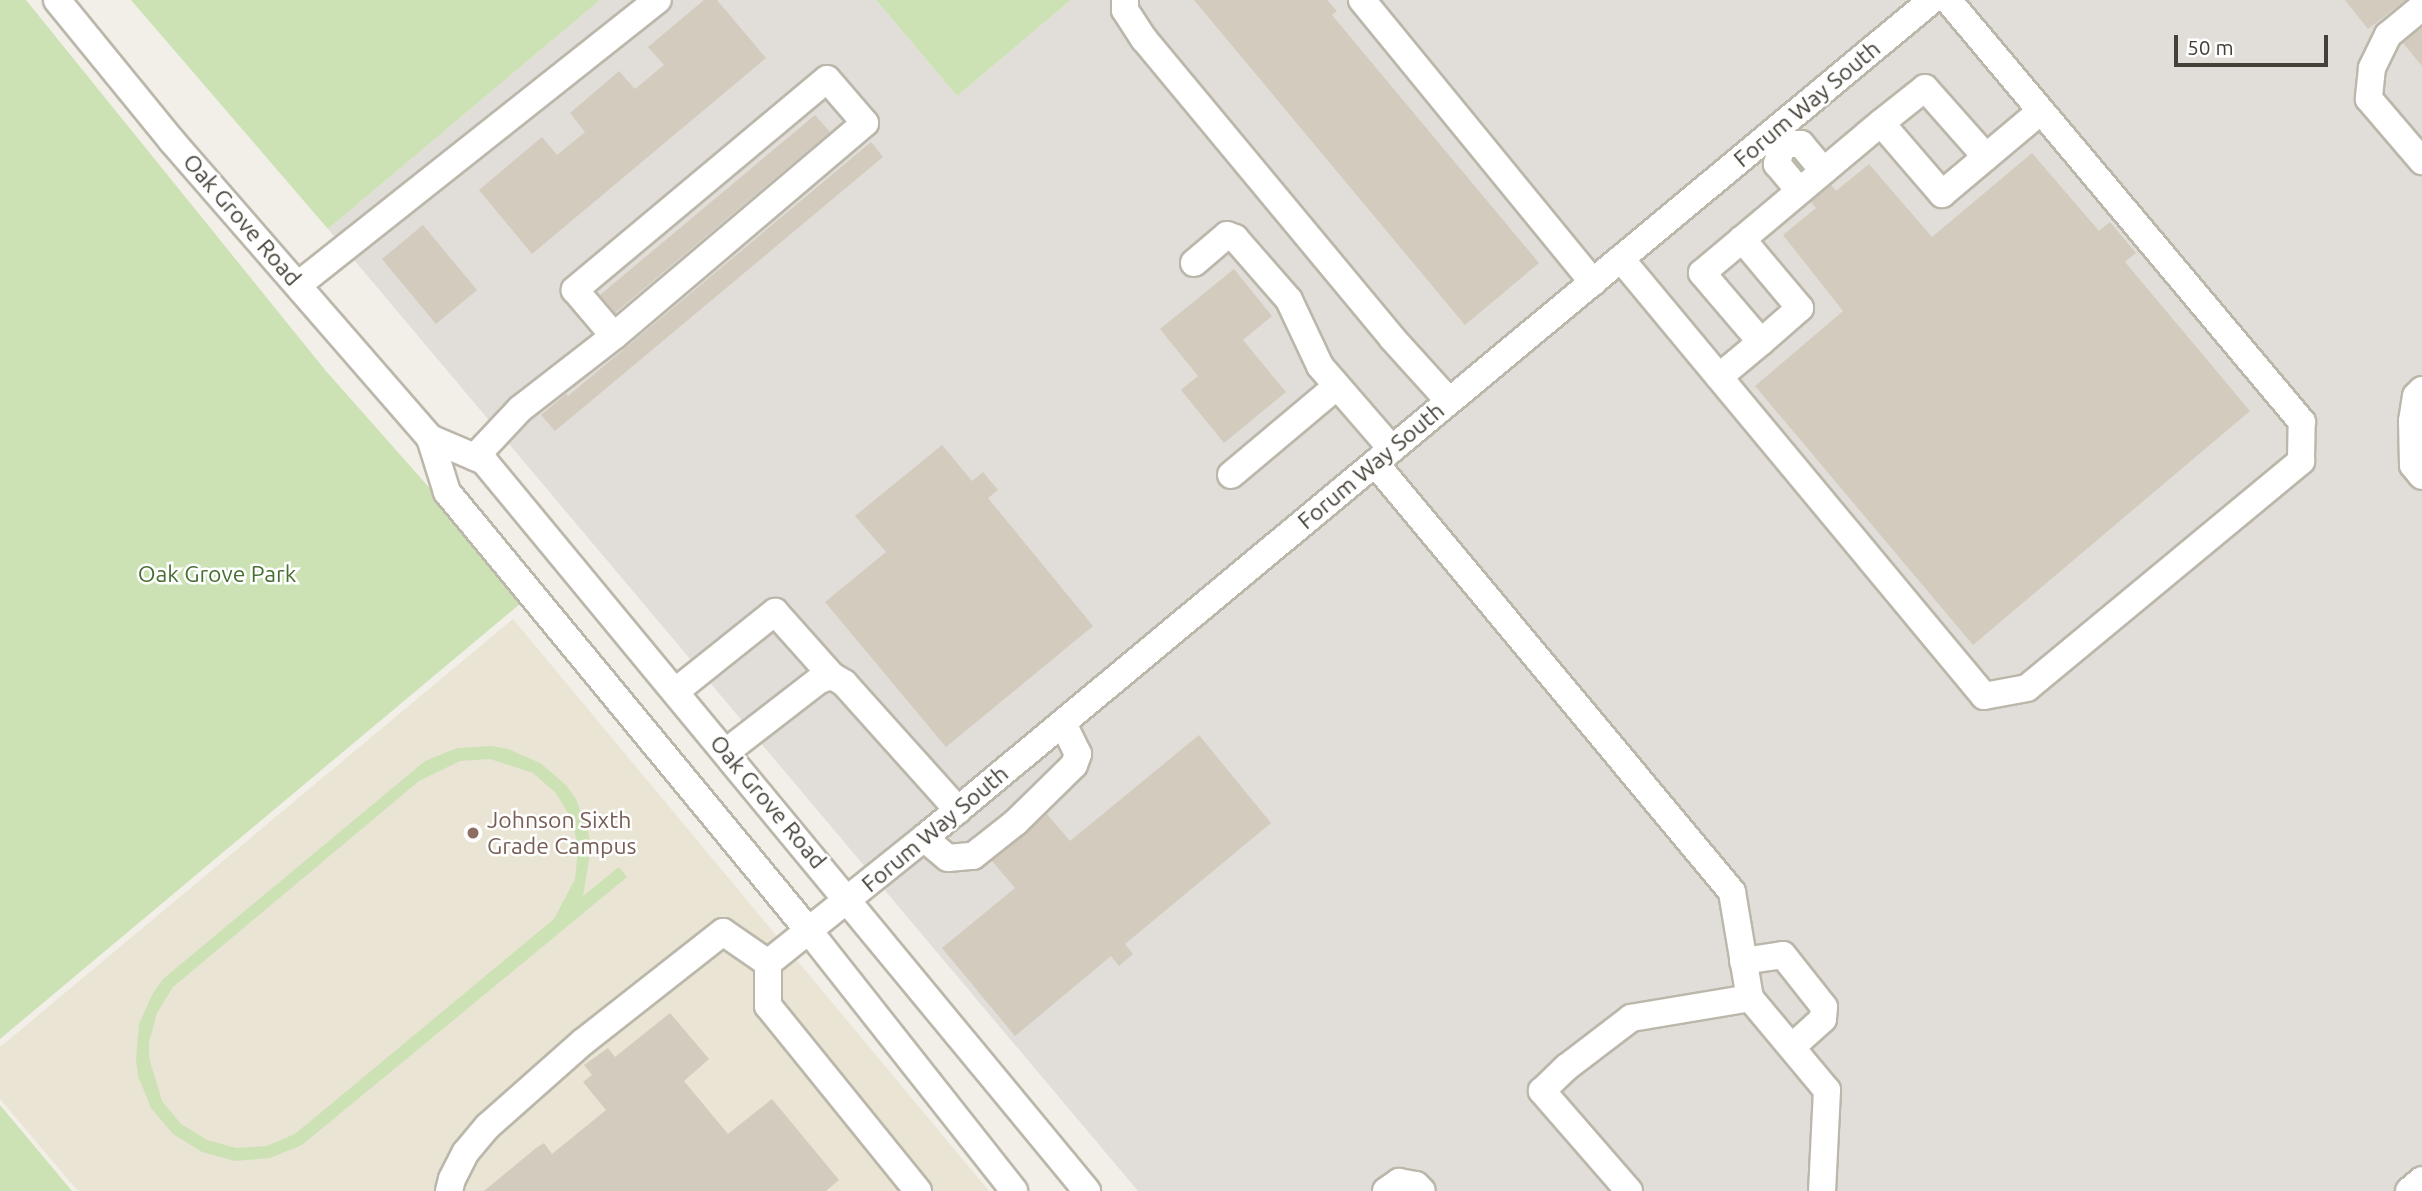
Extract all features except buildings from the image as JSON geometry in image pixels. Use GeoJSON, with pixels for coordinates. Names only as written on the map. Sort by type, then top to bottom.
{"type":"FeatureCollection","features":[{"type":"Feature","properties":{"kind":"street","name":"Oak Grove Road"},"geometry":{"type":"LineString","coordinates":[[57,0],[172,141],[430,438],[446,492],[808,931],[1014,1191]]}},
{"type":"Feature","properties":{"kind":"street"},"geometry":{"type":"LineString","coordinates":[[298,285],[658,0]]}},
{"type":"Feature","properties":{"kind":"street"},"geometry":{"type":"LineString","coordinates":[[1125,0],[1125,10],[1144,39],[1392,338],[1449,401]]}},
{"type":"Feature","properties":{"kind":"street"},"geometry":{"type":"LineString","coordinates":[[1362,0],[1593,282]]}},
{"type":"Feature","properties":{"kind":"street","name":"Forum Way South"},"geometry":{"type":"LineString","coordinates":[[768,963],[849,900],[1621,259],[1777,139],[1932,0]]}},
{"type":"Feature","properties":{"kind":"street"},"geometry":{"type":"LineString","coordinates":[[1621,259],[1984,696],[2026,688],[2301,461],[2302,422],[1948,0]]}},
{"type":"Feature","properties":{"kind":"street"},"geometry":{"type":"LineString","coordinates":[[2422,7],[2388,35],[2372,68],[2369,99],[2422,162]]}},
{"type":"Feature","properties":{"kind":"street"},"geometry":{"type":"LineString","coordinates":[[475,457],[520,409],[614,336],[865,123],[827,79],[575,290],[614,336]]}},
{"type":"Feature","properties":{"kind":"street"},"geometry":{"type":"LineString","coordinates":[[1760,342],[1702,273],[1881,123],[1925,88],[1986,158]]}},
{"type":"Feature","properties":{"kind":"street"},"geometry":{"type":"LineString","coordinates":[[1881,123],[1942,194],[2041,111]]}},
{"type":"Feature","properties":{"kind":"street"},"geometry":{"type":"LineString","coordinates":[[1800,191],[1777,164],[1777,139],[1801,144],[1824,171]]}},
{"type":"Feature","properties":{"kind":"street"},"geometry":{"type":"LineString","coordinates":[[1194,263],[1227,235],[1235,238],[1289,300],[1320,366],[1383,456],[1732,892],[1750,998],[1827,1090],[1822,1191]]}},
{"type":"Feature","properties":{"kind":"street"},"geometry":{"type":"LineString","coordinates":[[1719,377],[1800,308],[1742,239]]}},
{"type":"Feature","properties":{"kind":"street"},"geometry":{"type":"LineString","coordinates":[[1231,475],[1336,386]]}},
{"type":"Feature","properties":{"kind":"street"},"geometry":{"type":"LineString","coordinates":[[2422,390],[2416,396],[2412,421],[2413,465],[2422,476]]}},
{"type":"Feature","properties":{"kind":"street","name":"Oak Grove Road"},"geometry":{"type":"LineString","coordinates":[[430,438],[484,461],[1087,1191]]}},
{"type":"Feature","properties":{"kind":"street"},"geometry":{"type":"LineString","coordinates":[[676,691],[775,612],[832,676],[844,682],[958,810]]}},
{"type":"Feature","properties":{"kind":"street"},"geometry":{"type":"LineString","coordinates":[[726,752],[819,680],[832,676]]}},
{"type":"Feature","properties":{"kind":"street"},"geometry":{"type":"LineString","coordinates":[[924,838],[948,858],[973,856],[1016,822],[1074,765],[1078,754],[1063,723]]}},
{"type":"Feature","properties":{"kind":"street"},"geometry":{"type":"LineString","coordinates":[[449,1191],[466,1152],[488,1126],[583,1042],[723,932],[768,963],[768,1006],[918,1191]]}},
{"type":"Feature","properties":{"kind":"street"},"geometry":{"type":"LineString","coordinates":[[1744,961],[1783,955],[1825,1007],[1823,1019],[1792,1047]]}},
{"type":"Feature","properties":{"kind":"street"},"geometry":{"type":"LineString","coordinates":[[1629,1191],[1542,1091],[1567,1067],[1631,1018],[1750,998]]}},
{"type":"Feature","properties":{"kind":"street"},"geometry":{"type":"LineString","coordinates":[[2409,1191],[2422,1180]]}},
{"type":"Feature","properties":{"kind":"street"},"geometry":{"type":"LineString","coordinates":[[1386,1191],[1399,1182],[1416,1185],[1422,1191]]}},
{"type":"Feature","properties":{"kind":"shaded area"},"geometry":{"type":"Polygon","coordinates":[[[600,0],[876,0],[957,96],[1071,0],[2422,0],[2422,1191],[1138,1191],[328,229],[600,0]]]}},
{"type":"Feature","properties":{"kind":"shaded area","name":"Johnson Sixth Grade Campus"},"geometry":{"type":"Polygon","coordinates":[[[513,619],[989,1191],[78,1191],[0,1099],[0,1047],[513,619]]]}},
{"type":"Feature","properties":{"kind":"green space","name":"Oak Grove Park"},"geometry":{"type":"Polygon","coordinates":[[[0,0],[26,0],[326,371],[527,598],[0,1039],[0,0]]]}},
{"type":"Feature","properties":{"kind":"green space"},"geometry":{"type":"Polygon","coordinates":[[[131,0],[600,0],[328,229],[131,0]]]}},
{"type":"Feature","properties":{"kind":"green space"},"geometry":{"type":"Polygon","coordinates":[[[876,0],[1071,0],[957,96],[876,0]]]}},
{"type":"Feature","properties":{"kind":"green space"},"geometry":{"type":"Polygon","coordinates":[[[491,746],[508,749],[540,763],[566,785],[576,799],[588,831],[591,848],[583,896],[619,867],[627,877],[302,1145],[270,1158],[235,1161],[202,1152],[173,1134],[151,1108],[138,1076],[136,1059],[139,1024],[153,993],[163,979],[425,761],[457,748],[491,746]],[[490,759],[460,761],[419,781],[173,987],[157,1013],[149,1042],[149,1058],[162,1101],[181,1124],[207,1140],[236,1148],[267,1146],[295,1134],[554,919],[575,879],[578,849],[572,820],[556,793],[533,773],[490,759]]]}},
{"type":"Feature","properties":{"kind":"green space"},"geometry":{"type":"Polygon","coordinates":[[[0,1105],[72,1191],[0,1191],[0,1105]]]}},
{"type":"Feature","properties":{"kind":"place","name":"Johnson Sixth Grade Campus"},"geometry":{"type":"Point","coordinates":[473,833]}}]}
